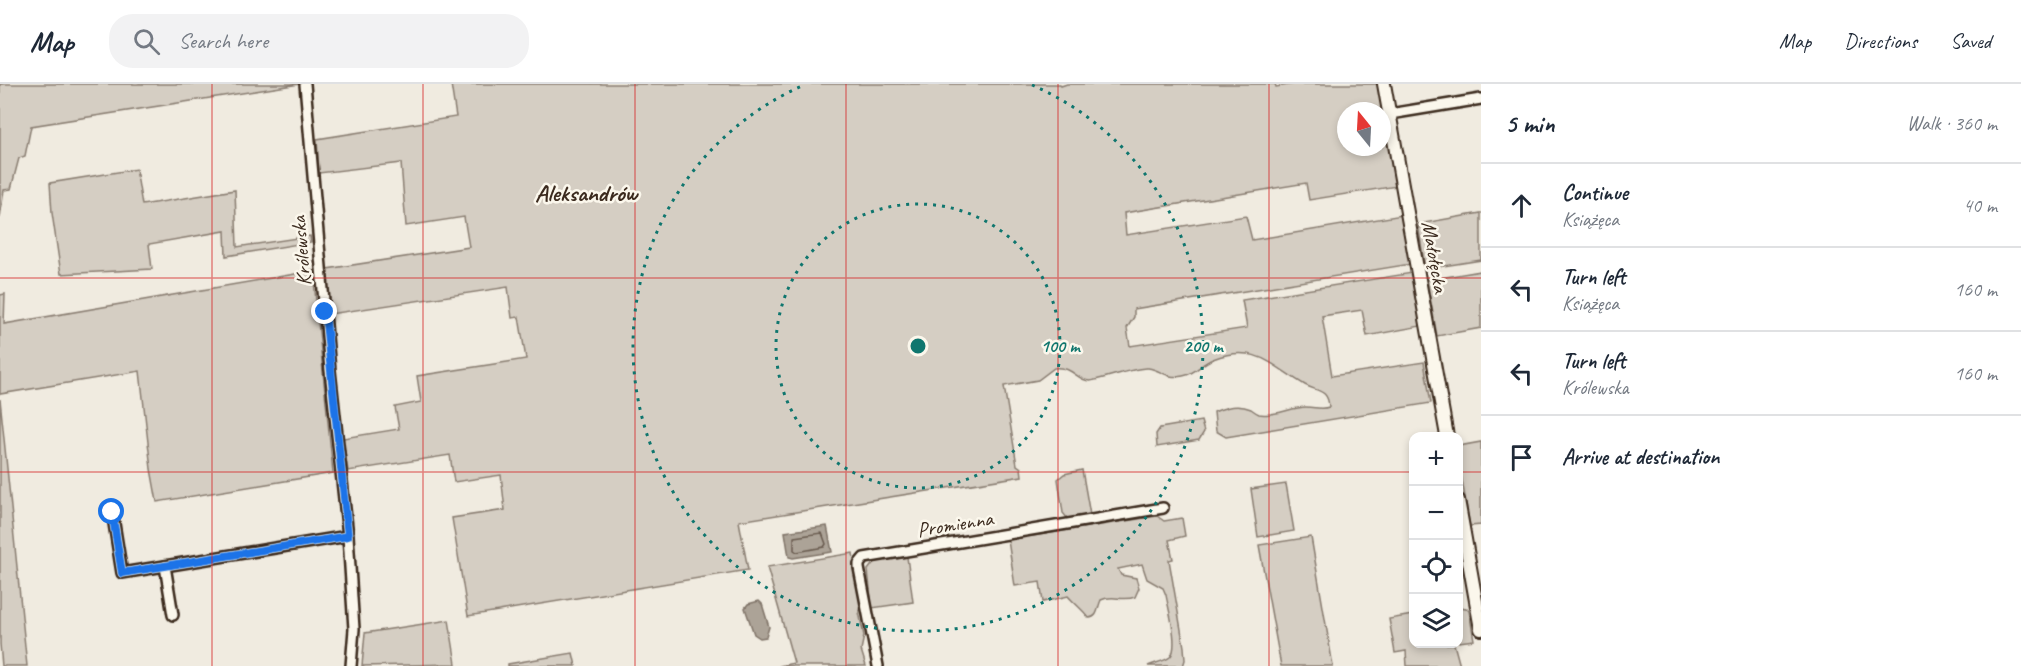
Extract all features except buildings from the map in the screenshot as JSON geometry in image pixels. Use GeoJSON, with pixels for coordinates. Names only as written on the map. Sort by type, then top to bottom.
{"type":"FeatureCollection","features":[{"type":"Feature","properties":{"kind":"street","name":"Królewska"},"geometry":{"type":"LineString","coordinates":[[305,84],[330,370],[348,536],[354,629],[351,666]]}},
{"type":"Feature","properties":{"kind":"street","name":"Małołęcka"},"geometry":{"type":"LineString","coordinates":[[1384,84],[1388,102]]}},
{"type":"Feature","properties":{"kind":"street"},"geometry":{"type":"LineString","coordinates":[[1391,114],[1481,99]]}},
{"type":"Feature","properties":{"kind":"street","name":"Małołęcka"},"geometry":{"type":"LineString","coordinates":[[1391,120],[1446,432]]}},
{"type":"Feature","properties":{"kind":"street","name":"Promienna"},"geometry":{"type":"LineString","coordinates":[[878,666],[860,574],[859,564],[864,558],[1163,508]]}},
{"type":"Feature","properties":{"kind":"street"},"geometry":{"type":"LineString","coordinates":[[112,512],[122,573],[348,536]]}},
{"type":"Feature","properties":{"kind":"street"},"geometry":{"type":"LineString","coordinates":[[1463,528],[1481,629]]}},
{"type":"Feature","properties":{"kind":"street"},"geometry":{"type":"LineString","coordinates":[[165,566],[173,615]]}},
{"type":"Feature","properties":{"kind":"shaded area"},"geometry":{"type":"Polygon","coordinates":[[[0,84],[300,84],[31,126],[25,156],[19,158],[11,189],[4,190],[0,218],[0,84]]]}},
{"type":"Feature","properties":{"kind":"shaded area"},"geometry":{"type":"Polygon","coordinates":[[[451,84],[1060,84],[1061,86],[1067,84],[1275,84],[1276,87],[1295,84],[1379,84],[1382,102],[1337,102],[1337,156],[1391,156],[1391,152],[1397,186],[1309,200],[1306,183],[1124,213],[1126,235],[1246,216],[1252,240],[1402,215],[1411,264],[1134,309],[1134,317],[1127,328],[1130,346],[1247,328],[1242,300],[1412,273],[1421,326],[1367,336],[1362,310],[1322,316],[1332,376],[1424,362],[1431,403],[1226,437],[1216,431],[1214,412],[1218,410],[1242,407],[1264,415],[1301,407],[1323,408],[1329,407],[1327,397],[1262,358],[1252,355],[1228,355],[1213,359],[1191,373],[1177,377],[1142,368],[1090,381],[1066,369],[1054,368],[1038,380],[1004,386],[1017,465],[1021,468],[1022,476],[739,521],[748,570],[468,616],[452,518],[505,510],[501,475],[454,482],[450,455],[348,471],[343,438],[399,429],[395,407],[421,402],[417,376],[526,359],[519,317],[512,318],[508,287],[330,314],[327,269],[469,247],[464,217],[406,226],[401,163],[319,173],[317,139],[456,117],[451,84]]]}},
{"type":"Feature","properties":{"kind":"shaded area"},"geometry":{"type":"Polygon","coordinates":[[[136,169],[142,205],[235,190],[237,247],[310,236],[311,242],[226,256],[225,231],[149,244],[152,269],[61,274],[50,183],[136,169]]]}},
{"type":"Feature","properties":{"kind":"shaded area"},"geometry":{"type":"Polygon","coordinates":[[[1481,213],[1481,260],[1425,269],[1418,224],[1481,213]]]}},
{"type":"Feature","properties":{"kind":"shaded area"},"geometry":{"type":"Polygon","coordinates":[[[313,271],[333,473],[157,502],[140,371],[0,394],[0,295],[5,294],[4,324],[313,271]]]}},
{"type":"Feature","properties":{"kind":"shaded area"},"geometry":{"type":"Polygon","coordinates":[[[1481,271],[1481,328],[1437,336],[1427,280],[1481,271]]]}},
{"type":"Feature","properties":{"kind":"shaded area"},"geometry":{"type":"Polygon","coordinates":[[[0,399],[27,666],[2,666],[0,644],[0,399]]]}},
{"type":"Feature","properties":{"kind":"shaded area"},"geometry":{"type":"Polygon","coordinates":[[[1201,421],[1204,432],[1199,440],[1157,447],[1156,434],[1160,428],[1201,421]]]}},
{"type":"Feature","properties":{"kind":"shaded area"},"geometry":{"type":"Polygon","coordinates":[[[1481,442],[1481,525],[1470,526],[1463,486],[1463,445],[1481,442]]]}},
{"type":"Feature","properties":{"kind":"shaded area"},"geometry":{"type":"Polygon","coordinates":[[[1082,470],[1090,515],[1068,519],[1063,513],[1058,479],[1064,474],[1082,470]]]}},
{"type":"Feature","properties":{"kind":"shaded area"},"geometry":{"type":"Polygon","coordinates":[[[1286,484],[1294,531],[1258,537],[1251,489],[1286,484]]]}},
{"type":"Feature","properties":{"kind":"shaded area"},"geometry":{"type":"Polygon","coordinates":[[[1157,516],[1164,521],[1182,518],[1185,536],[1169,540],[1173,559],[1169,560],[1184,647],[1183,666],[1148,666],[1170,657],[1173,652],[1174,637],[1163,588],[1147,579],[1142,564],[1118,569],[1121,575],[1136,578],[1139,588],[1135,597],[1105,598],[1101,600],[1096,614],[1089,618],[1068,596],[1043,602],[1040,582],[1015,586],[1008,540],[1157,516]]]}},
{"type":"Feature","properties":{"kind":"shaded area"},"geometry":{"type":"Polygon","coordinates":[[[1311,537],[1333,666],[1281,666],[1259,545],[1311,537]]]}},
{"type":"Feature","properties":{"kind":"shaded area"},"geometry":{"type":"Polygon","coordinates":[[[853,553],[860,602],[859,612],[864,636],[861,650],[866,666],[779,666],[794,663],[767,567],[853,553]]]}},
{"type":"Feature","properties":{"kind":"shaded area"},"geometry":{"type":"Polygon","coordinates":[[[907,557],[913,602],[872,608],[868,570],[874,562],[907,557]]]}},
{"type":"Feature","properties":{"kind":"shaded area"},"geometry":{"type":"Polygon","coordinates":[[[1463,608],[1469,611],[1474,640],[1463,641],[1463,608]]]}},
{"type":"Feature","properties":{"kind":"shaded area"},"geometry":{"type":"Polygon","coordinates":[[[1409,616],[1409,648],[1455,648],[1460,666],[1407,666],[1406,651],[1395,653],[1389,619],[1409,616]]]}},
{"type":"Feature","properties":{"kind":"shaded area"},"geometry":{"type":"Polygon","coordinates":[[[449,620],[456,664],[362,666],[365,633],[449,620]]]}},
{"type":"Feature","properties":{"kind":"shaded area"},"geometry":{"type":"Polygon","coordinates":[[[573,653],[576,666],[508,666],[508,664],[573,653]]]}},
{"type":"Feature","properties":{"kind":"water"},"geometry":{"type":"Polygon","coordinates":[[[827,526],[832,552],[789,557],[785,532],[827,526]]]}},
{"type":"Feature","properties":{"kind":"water"},"geometry":{"type":"Polygon","coordinates":[[[759,601],[769,627],[766,637],[760,638],[754,634],[745,608],[748,604],[759,601]]]}},
{"type":"Feature","properties":{"kind":"district","name":"Aleksandrów"},"geometry":{"type":"Point","coordinates":[586,193]}},
{"type":"Feature","properties":{"kind":"route"},"geometry":{"type":"LineString","coordinates":[[112,512],[122,573],[348,536],[325,312]]}}]}
